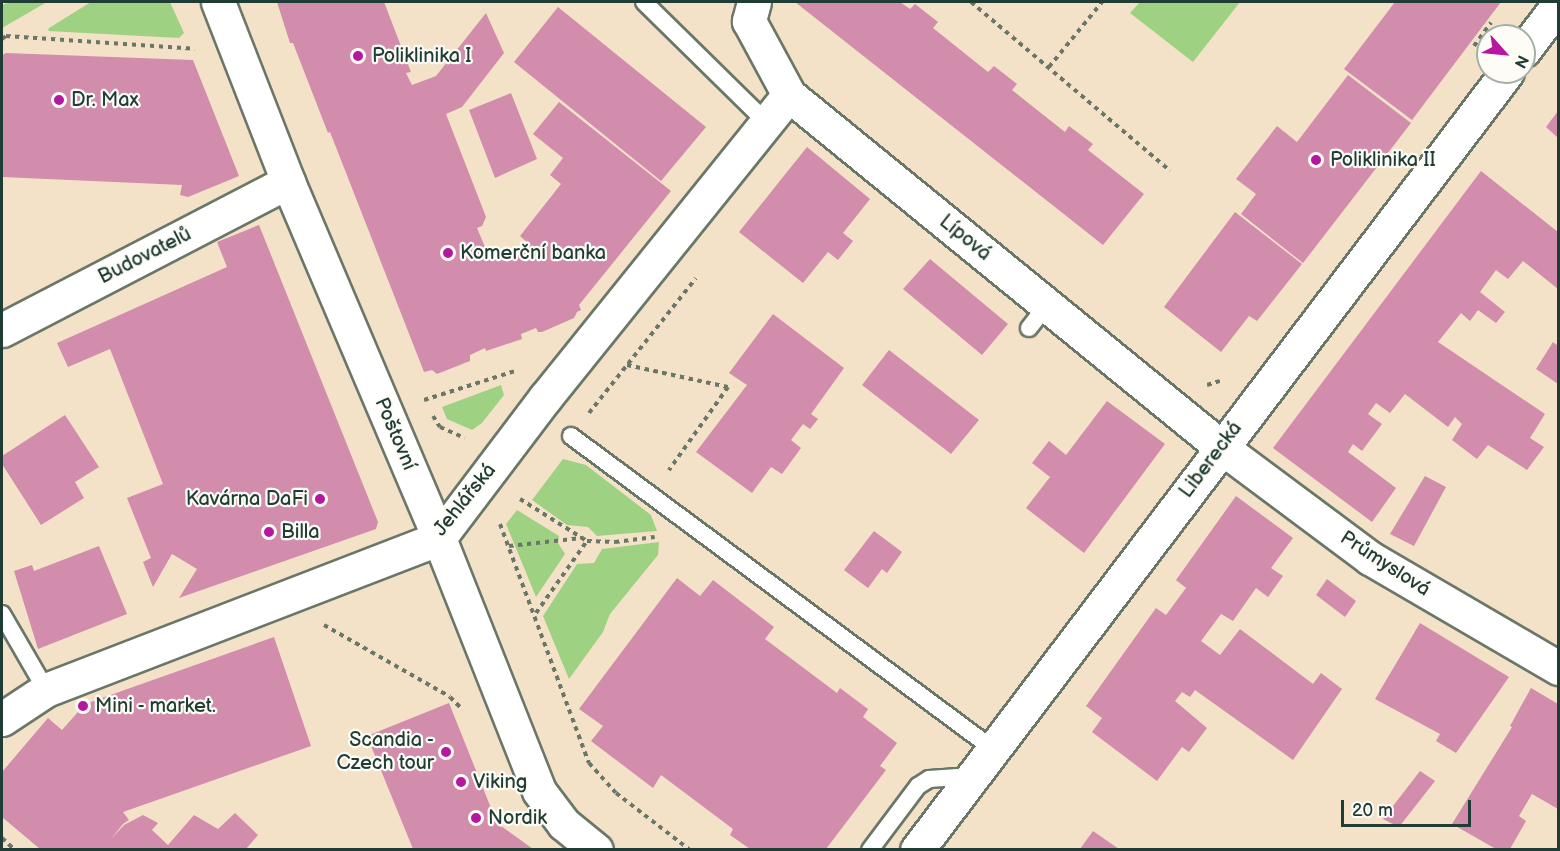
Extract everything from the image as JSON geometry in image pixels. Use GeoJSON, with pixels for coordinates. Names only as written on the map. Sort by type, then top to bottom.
{"type":"FeatureCollection","features":[{"type":"Feature","properties":{"kind":"street","name":"Poštovní"},"geometry":{"type":"LineString","coordinates":[[218,2],[288,182],[439,538],[539,791],[564,824],[596,849]]}},
{"type":"Feature","properties":{"kind":"street","name":"Lípová"},"geometry":{"type":"LineString","coordinates":[[754,2],[749,21],[789,95],[1038,317],[1221,447]]}},
{"type":"Feature","properties":{"kind":"street"},"geometry":{"type":"LineString","coordinates":[[1536,34],[1558,5]]}},
{"type":"Feature","properties":{"kind":"street","name":"Liberecká"},"geometry":{"type":"LineString","coordinates":[[917,849],[1498,84]]}},
{"type":"Feature","properties":{"kind":"street","name":"Jehlářská"},"geometry":{"type":"LineString","coordinates":[[2,719],[46,690],[439,538],[545,398],[789,95]]}},
{"type":"Feature","properties":{"kind":"street","name":"Budovatelů"},"geometry":{"type":"LineString","coordinates":[[2,330],[288,182]]}},
{"type":"Feature","properties":{"kind":"street","name":"Průmyslová"},"geometry":{"type":"LineString","coordinates":[[1221,447],[1370,558],[1558,668]]}},
{"type":"Feature","properties":{"kind":"lane"},"geometry":{"type":"LineString","coordinates":[[644,2],[767,123]]}},
{"type":"Feature","properties":{"kind":"lane"},"geometry":{"type":"LineString","coordinates":[[571,436],[993,749]]}},
{"type":"Feature","properties":{"kind":"lane"},"geometry":{"type":"LineString","coordinates":[[2,614],[46,690]]}},
{"type":"Feature","properties":{"kind":"lane"},"geometry":{"type":"LineString","coordinates":[[870,849],[918,786],[929,779],[973,776]]}},
{"type":"Feature","properties":{"kind":"path"},"geometry":{"type":"LineString","coordinates":[[970,2],[1170,171]]}},
{"type":"Feature","properties":{"kind":"path"},"geometry":{"type":"LineString","coordinates":[[1049,67],[1102,2]]}},
{"type":"Feature","properties":{"kind":"path"},"geometry":{"type":"LineString","coordinates":[[2,39],[6,36],[198,49]]}},
{"type":"Feature","properties":{"kind":"path"},"geometry":{"type":"LineString","coordinates":[[571,436],[699,275]]}},
{"type":"Feature","properties":{"kind":"path"},"geometry":{"type":"LineString","coordinates":[[627,365],[728,387],[651,495]]}},
{"type":"Feature","properties":{"kind":"path"},"geometry":{"type":"LineString","coordinates":[[424,400],[520,369]]}},
{"type":"Feature","properties":{"kind":"path"},"geometry":{"type":"LineString","coordinates":[[513,507],[527,490]]}},
{"type":"Feature","properties":{"kind":"path"},"geometry":{"type":"LineString","coordinates":[[520,499],[588,541],[615,542],[663,536],[688,523]]}},
{"type":"Feature","properties":{"kind":"path"},"geometry":{"type":"LineString","coordinates":[[507,515],[500,522],[589,763],[616,793],[690,849]]}},
{"type":"Feature","properties":{"kind":"path"},"geometry":{"type":"LineString","coordinates":[[509,546],[582,538]]}},
{"type":"Feature","properties":{"kind":"path"},"geometry":{"type":"LineString","coordinates":[[535,614],[588,541]]}},
{"type":"Feature","properties":{"kind":"path"},"geometry":{"type":"LineString","coordinates":[[279,600],[450,697],[467,715]]}},
{"type":"Feature","properties":{"kind":"path"},"geometry":{"type":"LineString","coordinates":[[2,838],[15,849]]}},
{"type":"Feature","properties":{"kind":"green space"},"geometry":{"type":"Polygon","coordinates":[[[11,2],[47,2],[2,28],[2,5],[11,2]]]}},
{"type":"Feature","properties":{"kind":"green space"},"geometry":{"type":"Polygon","coordinates":[[[91,2],[170,2],[184,33],[179,38],[48,31],[49,28],[91,2]]]}},
{"type":"Feature","properties":{"kind":"green space"},"geometry":{"type":"Polygon","coordinates":[[[1140,2],[1240,2],[1193,62],[1130,13],[1140,2]]]}},
{"type":"Feature","properties":{"kind":"green space"},"geometry":{"type":"Polygon","coordinates":[[[501,385],[504,395],[482,423],[472,430],[447,419],[442,407],[501,385]]]}},
{"type":"Feature","properties":{"kind":"green space"},"geometry":{"type":"Polygon","coordinates":[[[563,459],[586,465],[651,515],[657,531],[597,536],[588,527],[567,525],[532,500],[563,459]]]}},
{"type":"Feature","properties":{"kind":"green space"},"geometry":{"type":"Polygon","coordinates":[[[517,510],[559,536],[558,543],[565,554],[536,597],[506,524],[517,510]]]}},
{"type":"Feature","properties":{"kind":"green space"},"geometry":{"type":"Polygon","coordinates":[[[659,542],[658,555],[610,614],[603,632],[569,679],[543,616],[577,564],[594,563],[602,549],[659,542]]]}},
{"type":"Feature","properties":{"kind":"building"},"geometry":{"type":"Polygon","coordinates":[[[277,2],[384,2],[411,72],[406,73],[412,85],[436,76],[486,13],[504,53],[462,107],[446,114],[486,217],[482,226],[477,228],[490,259],[529,244],[520,236],[561,184],[550,175],[563,158],[533,134],[559,102],[671,191],[579,305],[581,310],[574,318],[542,332],[538,332],[536,328],[521,334],[522,339],[486,351],[485,348],[470,355],[470,361],[437,374],[432,370],[424,372],[330,132],[328,133],[293,43],[290,43],[277,2]]]}},
{"type":"Feature","properties":{"kind":"building"},"geometry":{"type":"Polygon","coordinates":[[[795,2],[900,2],[910,9],[915,4],[938,22],[933,28],[988,72],[994,66],[1017,84],[1012,90],[1065,132],[1069,126],[1093,144],[1088,150],[1144,194],[1103,245],[795,2]]]}},
{"type":"Feature","properties":{"kind":"building"},"geometry":{"type":"Polygon","coordinates":[[[1395,2],[1501,2],[1484,24],[1476,24],[1476,35],[1412,120],[1344,69],[1395,2]]]}},
{"type":"Feature","properties":{"kind":"building"},"geometry":{"type":"Polygon","coordinates":[[[558,7],[706,127],[661,181],[514,62],[558,7]]]}},
{"type":"Feature","properties":{"kind":"building"},"geometry":{"type":"Polygon","coordinates":[[[6,53],[193,60],[239,176],[188,197],[180,195],[182,185],[2,177],[2,55],[6,53]]]}},
{"type":"Feature","properties":{"kind":"building","name":"Poliklinika II"},"geometry":{"type":"Polygon","coordinates":[[[1348,75],[1411,123],[1303,263],[1241,214],[1256,194],[1236,179],[1277,126],[1297,142],[1348,75]]]}},
{"type":"Feature","properties":{"kind":"building"},"geometry":{"type":"Polygon","coordinates":[[[511,93],[537,159],[495,178],[469,110],[511,93]]]}},
{"type":"Feature","properties":{"kind":"building"},"geometry":{"type":"Polygon","coordinates":[[[1558,111],[1558,138],[1546,127],[1558,111]]]}},
{"type":"Feature","properties":{"kind":"building"},"geometry":{"type":"Polygon","coordinates":[[[807,147],[870,199],[843,233],[853,241],[838,260],[828,252],[803,283],[739,232],[807,147]]]}},
{"type":"Feature","properties":{"kind":"building"},"geometry":{"type":"Polygon","coordinates":[[[1481,171],[1558,232],[1558,289],[1523,261],[1508,279],[1496,270],[1480,292],[1505,312],[1496,323],[1478,310],[1470,321],[1461,313],[1438,342],[1545,414],[1530,438],[1544,447],[1527,470],[1488,445],[1477,459],[1452,440],[1462,424],[1455,417],[1448,427],[1405,394],[1390,413],[1376,403],[1368,414],[1382,424],[1362,451],[1353,444],[1348,452],[1396,488],[1372,522],[1273,448],[1481,171]]]}},
{"type":"Feature","properties":{"kind":"building"},"geometry":{"type":"Polygon","coordinates":[[[1235,212],[1302,264],[1257,321],[1249,316],[1221,352],[1164,307],[1235,212]]]}},
{"type":"Feature","properties":{"kind":"building"},"geometry":{"type":"Polygon","coordinates":[[[259,225],[378,522],[376,529],[179,598],[197,569],[172,554],[153,587],[143,562],[151,558],[127,498],[163,484],[110,349],[68,367],[57,343],[227,267],[217,242],[259,225]]]}},
{"type":"Feature","properties":{"kind":"building"},"geometry":{"type":"Polygon","coordinates":[[[930,259],[1008,324],[982,355],[903,289],[930,259]]]}},
{"type":"Feature","properties":{"kind":"building"},"geometry":{"type":"Polygon","coordinates":[[[773,314],[844,368],[811,414],[818,419],[810,429],[803,424],[791,440],[801,448],[782,474],[771,467],[752,493],[696,452],[747,385],[729,373],[773,314]]]}},
{"type":"Feature","properties":{"kind":"building"},"geometry":{"type":"Polygon","coordinates":[[[1553,342],[1558,346],[1558,384],[1536,369],[1553,342]]]}},
{"type":"Feature","properties":{"kind":"building"},"geometry":{"type":"Polygon","coordinates":[[[889,350],[979,420],[951,454],[862,385],[889,350]]]}},
{"type":"Feature","properties":{"kind":"building"},"geometry":{"type":"Polygon","coordinates":[[[1107,401],[1165,444],[1084,553],[1026,508],[1050,477],[1032,463],[1049,441],[1066,455],[1107,401]]]}},
{"type":"Feature","properties":{"kind":"building"},"geometry":{"type":"Polygon","coordinates":[[[65,415],[99,467],[75,482],[84,498],[41,525],[2,464],[2,456],[65,415]]]}},
{"type":"Feature","properties":{"kind":"building"},"geometry":{"type":"Polygon","coordinates":[[[1425,476],[1446,487],[1414,546],[1390,534],[1425,476]]]}},
{"type":"Feature","properties":{"kind":"building"},"geometry":{"type":"Polygon","coordinates":[[[1236,496],[1293,538],[1271,568],[1283,576],[1268,597],[1256,588],[1233,621],[1221,614],[1201,641],[1220,655],[1240,629],[1313,684],[1321,673],[1342,689],[1293,760],[1195,690],[1190,697],[1182,692],[1175,701],[1207,728],[1189,752],[1182,747],[1157,781],[1092,732],[1102,718],[1086,706],[1156,608],[1166,615],[1186,588],[1176,580],[1236,496]]]}},
{"type":"Feature","properties":{"kind":"building"},"geometry":{"type":"Polygon","coordinates":[[[874,531],[902,552],[887,573],[882,569],[868,588],[844,570],[874,531]]]}},
{"type":"Feature","properties":{"kind":"building"},"geometry":{"type":"Polygon","coordinates":[[[99,546],[127,614],[38,649],[14,571],[32,565],[34,571],[99,546]]]}},
{"type":"Feature","properties":{"kind":"building"},"geometry":{"type":"Polygon","coordinates":[[[677,578],[700,596],[713,580],[774,627],[765,639],[837,693],[840,688],[868,709],[863,717],[897,743],[880,766],[886,770],[826,849],[750,849],[730,835],[733,829],[661,775],[653,788],[591,741],[603,726],[579,709],[677,578]]]}},
{"type":"Feature","properties":{"kind":"building"},"geometry":{"type":"Polygon","coordinates":[[[1327,579],[1356,601],[1345,617],[1316,595],[1327,579]]]}},
{"type":"Feature","properties":{"kind":"building"},"geometry":{"type":"Polygon","coordinates":[[[1420,623],[1509,677],[1456,753],[1436,741],[1440,734],[1375,699],[1420,623]]]}},
{"type":"Feature","properties":{"kind":"building"},"geometry":{"type":"Polygon","coordinates":[[[274,637],[311,746],[123,812],[129,820],[123,824],[111,839],[124,825],[143,815],[158,823],[152,830],[168,845],[194,815],[218,829],[235,813],[258,835],[246,849],[40,849],[2,817],[2,772],[48,718],[62,730],[85,704],[274,637]]]}},
{"type":"Feature","properties":{"kind":"building"},"geometry":{"type":"Polygon","coordinates":[[[1531,688],[1558,704],[1558,809],[1532,794],[1519,816],[1526,821],[1510,849],[1496,849],[1452,824],[1512,727],[1510,726],[1531,688]]]}},
{"type":"Feature","properties":{"kind":"building"},"geometry":{"type":"Polygon","coordinates":[[[449,703],[497,823],[533,849],[413,849],[367,736],[449,703]]]}},
{"type":"Feature","properties":{"kind":"building"},"geometry":{"type":"Polygon","coordinates":[[[1420,771],[1435,781],[1399,827],[1383,819],[1420,771]]]}},
{"type":"Feature","properties":{"kind":"building"},"geometry":{"type":"Polygon","coordinates":[[[1093,831],[1119,849],[1080,849],[1093,831]]]}},
{"type":"Feature","properties":{"kind":"place","name":"Poliklinika I"},"geometry":{"type":"Point","coordinates":[358,56]}},
{"type":"Feature","properties":{"kind":"place","name":"Dr. Max"},"geometry":{"type":"Point","coordinates":[59,100]}},
{"type":"Feature","properties":{"kind":"place","name":"Poliklinika II"},"geometry":{"type":"Point","coordinates":[1316,160]}},
{"type":"Feature","properties":{"kind":"place","name":"Komerční banka"},"geometry":{"type":"Point","coordinates":[448,253]}},
{"type":"Feature","properties":{"kind":"place","name":"Kavárna DaFi"},"geometry":{"type":"Point","coordinates":[320,499]}},
{"type":"Feature","properties":{"kind":"place","name":"Billa"},"geometry":{"type":"Point","coordinates":[269,532]}},
{"type":"Feature","properties":{"kind":"place","name":"Mini - market."},"geometry":{"type":"Point","coordinates":[83,706]}},
{"type":"Feature","properties":{"kind":"place","name":"Scandia - Czech tour"},"geometry":{"type":"Point","coordinates":[446,752]}},
{"type":"Feature","properties":{"kind":"place","name":"Viking"},"geometry":{"type":"Point","coordinates":[461,782]}},
{"type":"Feature","properties":{"kind":"place","name":"Nordik"},"geometry":{"type":"Point","coordinates":[476,818]}}]}
